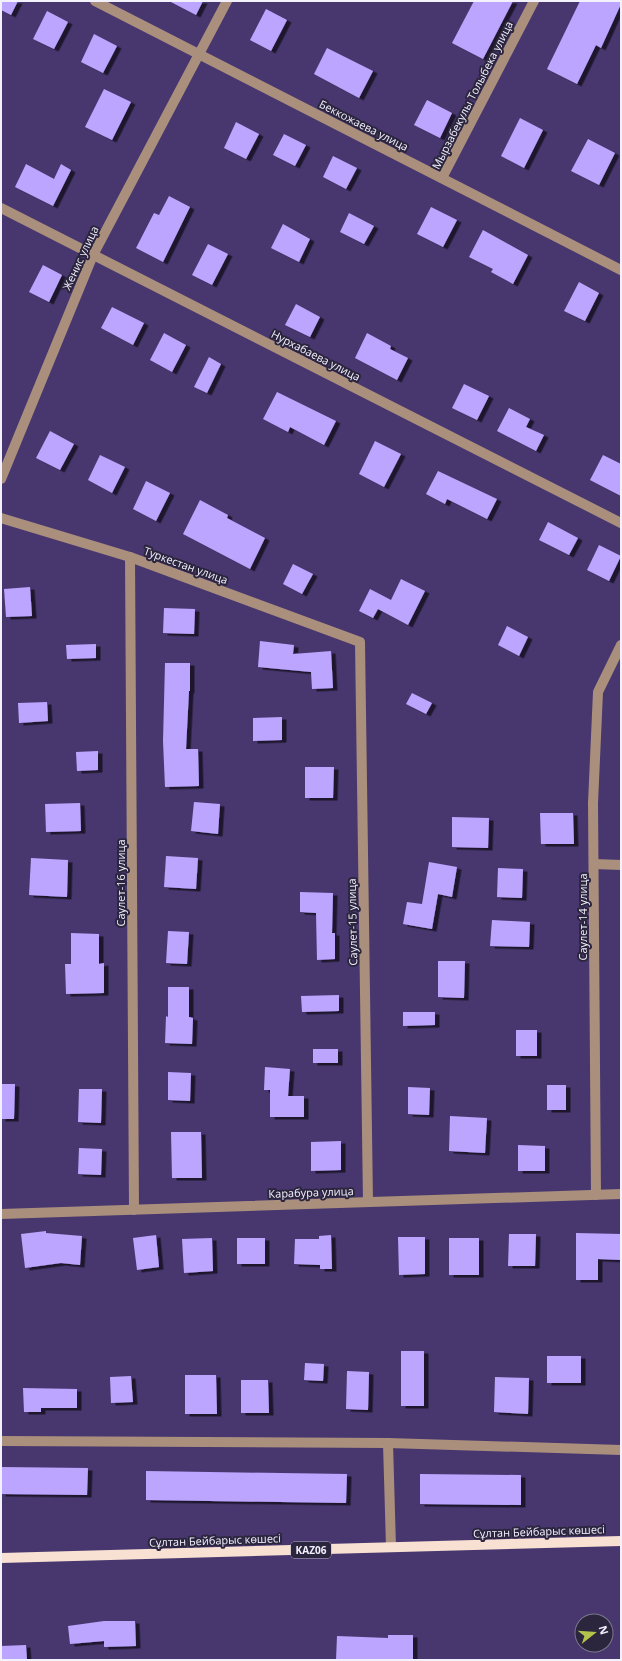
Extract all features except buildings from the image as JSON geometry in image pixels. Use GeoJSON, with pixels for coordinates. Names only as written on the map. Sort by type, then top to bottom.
{"type":"FeatureCollection","features":[{"type":"Feature","properties":{"kind":"main road","name":"Сұлтан Бейбарыс көшесі"},"geometry":{"type":"LineString","coordinates":[[1,1558],[621,1541]]}},
{"type":"Feature","properties":{"kind":"street","name":"Беккожаева улица"},"geometry":{"type":"LineString","coordinates":[[96,1],[621,270]]}},
{"type":"Feature","properties":{"kind":"street","name":"Женис улица"},"geometry":{"type":"LineString","coordinates":[[2,475],[93,255],[227,1]]}},
{"type":"Feature","properties":{"kind":"street","name":"Мырзабекулы Толыбека улица"},"geometry":{"type":"LineString","coordinates":[[442,178],[534,1]]}},
{"type":"Feature","properties":{"kind":"street","name":"Нурхабаева улица"},"geometry":{"type":"LineString","coordinates":[[1,208],[621,523]]}},
{"type":"Feature","properties":{"kind":"street","name":"Туркестан улица"},"geometry":{"type":"LineString","coordinates":[[1,518],[130,557],[360,642]]}},
{"type":"Feature","properties":{"kind":"street","name":"Саулет-16 улица"},"geometry":{"type":"LineString","coordinates":[[130,557],[134,1210]]}},
{"type":"Feature","properties":{"kind":"street","name":"Саулет-15 улица"},"geometry":{"type":"LineString","coordinates":[[360,642],[368,1202]]}},
{"type":"Feature","properties":{"kind":"street","name":"Саулет-14 улица"},"geometry":{"type":"LineString","coordinates":[[596,1195],[593,803],[598,692],[621,644]]}},
{"type":"Feature","properties":{"kind":"street"},"geometry":{"type":"LineString","coordinates":[[594,864],[621,865]]}},
{"type":"Feature","properties":{"kind":"street","name":"Карабура улица"},"geometry":{"type":"LineString","coordinates":[[1,1214],[621,1194]]}},
{"type":"Feature","properties":{"kind":"street"},"geometry":{"type":"LineString","coordinates":[[1,1441],[388,1443],[621,1450]]}},
{"type":"Feature","properties":{"kind":"street"},"geometry":{"type":"LineString","coordinates":[[388,1443],[391,1547]]}}]}
